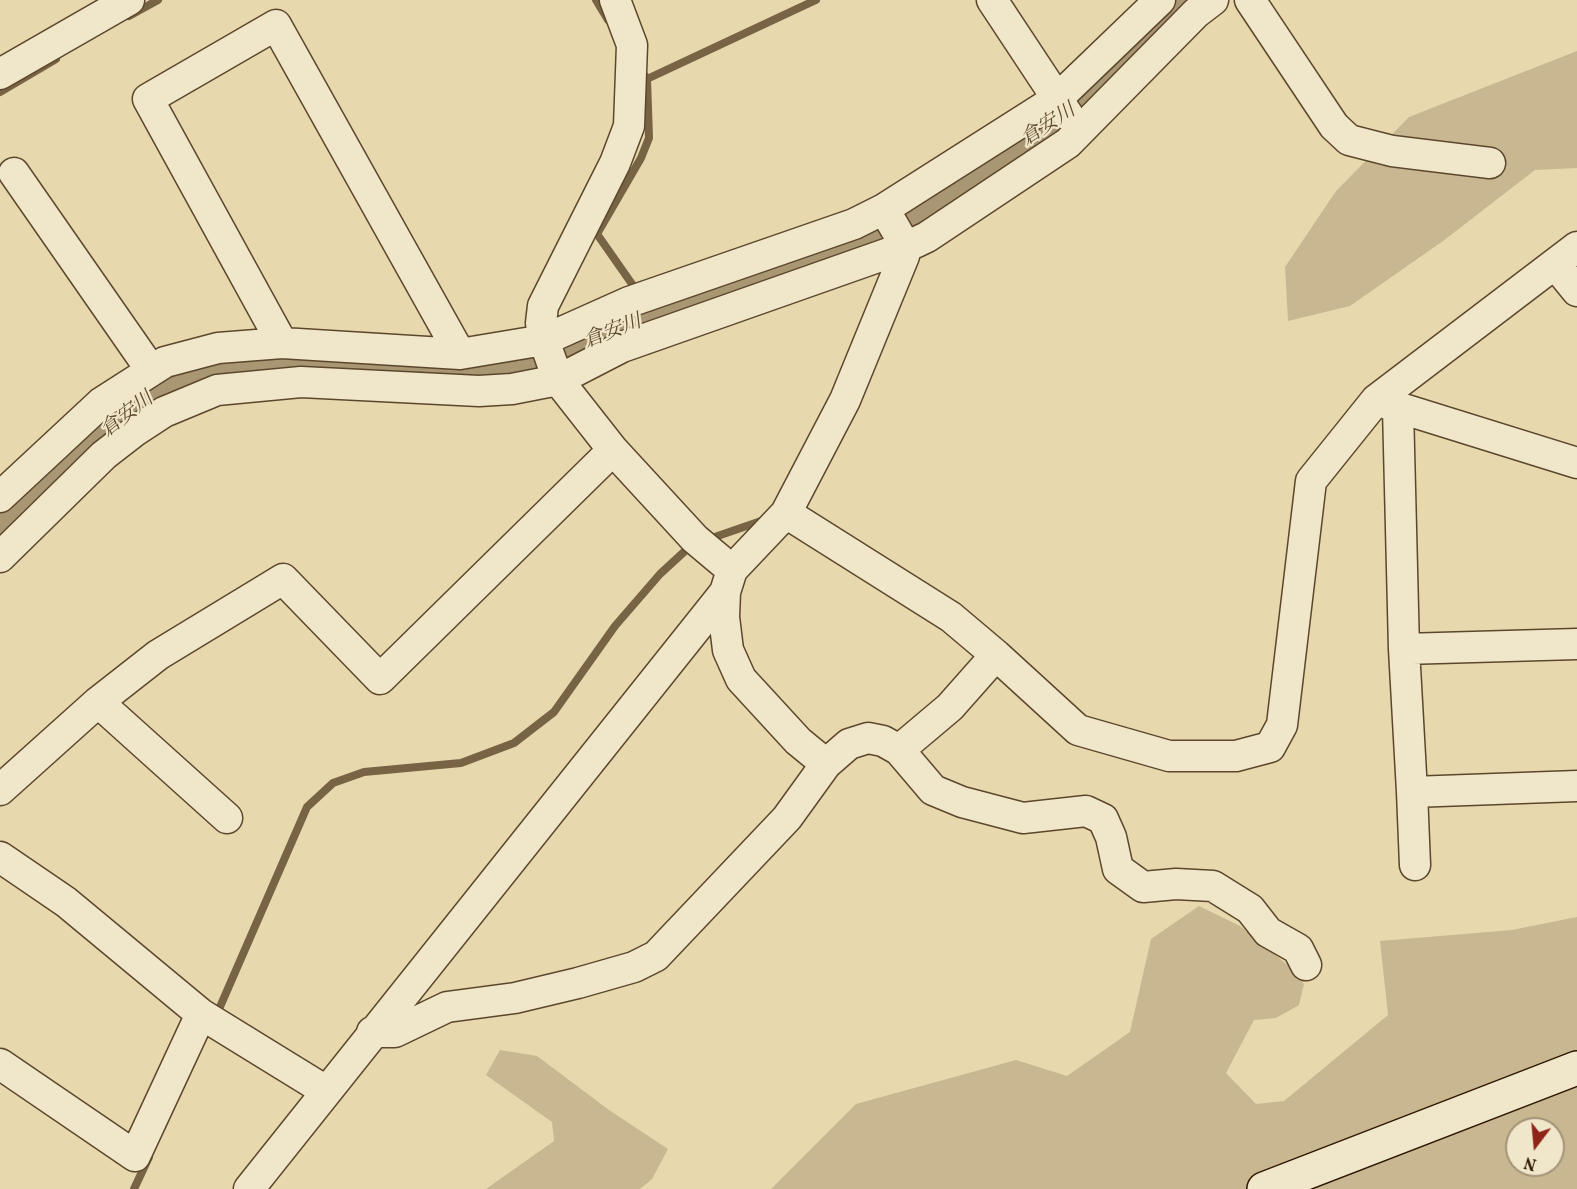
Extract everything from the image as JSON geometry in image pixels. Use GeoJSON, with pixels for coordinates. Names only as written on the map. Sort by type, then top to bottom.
{"type":"FeatureCollection","features":[{"type":"Feature","properties":{"kind":"street"},"geometry":{"type":"LineString","coordinates":[[0,74],[129,0]]}},
{"type":"Feature","properties":{"kind":"street"},"geometry":{"type":"LineString","coordinates":[[992,0],[1066,121]]}},
{"type":"Feature","properties":{"kind":"street"},"geometry":{"type":"LineString","coordinates":[[0,497],[57,472],[104,455],[164,412],[217,390],[301,382],[479,391],[512,389],[629,302],[800,245],[886,212],[1066,121],[1160,0]]}},
{"type":"Feature","properties":{"kind":"street"},"geometry":{"type":"LineString","coordinates":[[1250,0],[1334,126],[1349,140],[1392,151],[1490,163]]}},
{"type":"Feature","properties":{"kind":"street"},"geometry":{"type":"LineString","coordinates":[[619,1],[632,45],[629,126],[615,163],[543,306],[550,359],[613,450],[700,543],[728,581],[724,617],[728,650],[741,679],[798,741],[826,764]]}},
{"type":"Feature","properties":{"kind":"street"},"geometry":{"type":"LineString","coordinates":[[0,557],[100,403],[165,362],[218,348],[282,343],[550,359],[622,346],[927,237],[1066,121],[1197,6]]}},
{"type":"Feature","properties":{"kind":"street"},"geometry":{"type":"LineString","coordinates":[[282,343],[148,99],[276,25],[460,354]]}},
{"type":"Feature","properties":{"kind":"street"},"geometry":{"type":"LineString","coordinates":[[14,173],[151,370]]}},
{"type":"Feature","properties":{"kind":"street"},"geometry":{"type":"LineString","coordinates":[[886,212],[904,244]]}},
{"type":"Feature","properties":{"kind":"street"},"geometry":{"type":"LineString","coordinates":[[249,1189],[728,581],[786,513],[845,400],[904,244]]}},
{"type":"Feature","properties":{"kind":"street"},"geometry":{"type":"LineString","coordinates":[[786,513],[951,617],[1078,730],[1169,756],[1236,756],[1270,747],[1282,725],[1311,482],[1387,404],[1566,255],[1577,291]]}},
{"type":"Feature","properties":{"kind":"street"},"geometry":{"type":"LineString","coordinates":[[1387,404],[1577,464]]}},
{"type":"Feature","properties":{"kind":"street"},"geometry":{"type":"LineString","coordinates":[[1387,404],[1404,649],[1414,865]]}},
{"type":"Feature","properties":{"kind":"street"},"geometry":{"type":"LineString","coordinates":[[0,790],[98,702],[158,655],[283,579],[380,680],[613,450]]}},
{"type":"Feature","properties":{"kind":"street"},"geometry":{"type":"LineString","coordinates":[[1404,649],[1577,644]]}},
{"type":"Feature","properties":{"kind":"street"},"geometry":{"type":"LineString","coordinates":[[899,750],[950,707],[996,655]]}},
{"type":"Feature","properties":{"kind":"street"},"geometry":{"type":"LineString","coordinates":[[98,702],[226,818]]}},
{"type":"Feature","properties":{"kind":"street"},"geometry":{"type":"LineString","coordinates":[[372,1032],[395,1032],[447,1007],[515,998],[578,983],[634,967],[656,956],[787,818],[826,764],[849,744],[868,738],[883,741],[899,750],[933,790],[962,802],[1023,818],[1086,811],[1103,819],[1111,837],[1118,869],[1143,887],[1176,884],[1213,886],[1250,909],[1268,933],[1298,949],[1306,965]]}},
{"type":"Feature","properties":{"kind":"street"},"geometry":{"type":"LineString","coordinates":[[1412,792],[1577,786]]}},
{"type":"Feature","properties":{"kind":"street"},"geometry":{"type":"LineString","coordinates":[[0,857],[66,902],[209,1019],[326,1091]]}},
{"type":"Feature","properties":{"kind":"street"},"geometry":{"type":"LineString","coordinates":[[0,1064],[135,1156],[209,1019]]}},
{"type":"Feature","properties":{"kind":"street"},"geometry":{"type":"LineString","coordinates":[[1264,1189],[1577,1068]]}},
{"type":"Feature","properties":{"kind":"shaded area"},"geometry":{"type":"Polygon","coordinates":[[[1577,51],[1577,168],[1535,170],[1443,241],[1350,306],[1288,321],[1285,267],[1336,191],[1409,117],[1577,51]]]}},
{"type":"Feature","properties":{"kind":"shaded area"},"geometry":{"type":"Polygon","coordinates":[[[1199,906],[1240,926],[1290,967],[1304,984],[1299,1005],[1276,1018],[1254,1020],[1226,1073],[1256,1104],[1284,1101],[1388,1015],[1380,941],[1512,930],[1577,917],[1577,1189],[771,1189],[856,1104],[1016,1060],[1067,1076],[1130,1032],[1151,939],[1199,906]]]}},
{"type":"Feature","properties":{"kind":"shaded area"},"geometry":{"type":"Polygon","coordinates":[[[500,1050],[537,1056],[609,1110],[668,1149],[652,1179],[640,1189],[486,1189],[554,1141],[552,1122],[486,1075],[500,1050]]]}},
{"type":"Feature","properties":{"kind":"waterway"},"geometry":{"type":"LineString","coordinates":[[129,16],[158,0]]}},
{"type":"Feature","properties":{"kind":"waterway"},"geometry":{"type":"LineString","coordinates":[[596,0],[608,20]]}},
{"type":"Feature","properties":{"kind":"waterway"},"geometry":{"type":"LineString","coordinates":[[645,76],[647,79],[816,0]]}},
{"type":"Feature","properties":{"kind":"waterway","name":"倉安川"},"geometry":{"type":"LineString","coordinates":[[0,534],[70,462],[157,393],[211,372],[288,365],[474,373],[535,364],[726,290],[829,259],[879,235],[1077,108],[1179,12]]}},
{"type":"Feature","properties":{"kind":"waterway"},"geometry":{"type":"LineString","coordinates":[[0,92],[56,59]]}},
{"type":"Feature","properties":{"kind":"waterway"},"geometry":{"type":"LineString","coordinates":[[632,284],[597,234],[641,158],[649,138],[647,79]]}},
{"type":"Feature","properties":{"kind":"waterway"},"geometry":{"type":"LineString","coordinates":[[643,306],[648,320]]}},
{"type":"Feature","properties":{"kind":"waterway"},"geometry":{"type":"LineString","coordinates":[[706,540],[764,520]]}},
{"type":"Feature","properties":{"kind":"waterway"},"geometry":{"type":"LineString","coordinates":[[216,1016],[307,807],[333,783],[364,772],[461,763],[514,743],[554,712],[615,626],[660,574],[685,551],[694,546]]}},
{"type":"Feature","properties":{"kind":"waterway"},"geometry":{"type":"LineString","coordinates":[[134,1189],[149,1157]]}}]}
